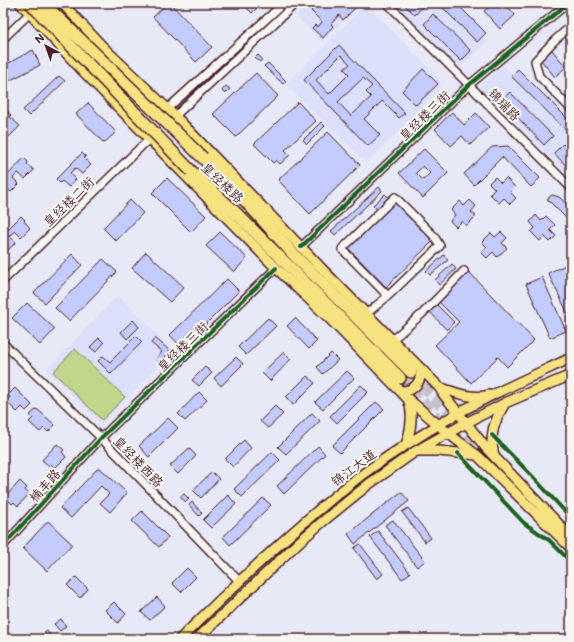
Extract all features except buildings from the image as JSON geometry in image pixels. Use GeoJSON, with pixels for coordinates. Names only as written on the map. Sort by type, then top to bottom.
{"type":"FeatureCollection","features":[{"type":"Feature","properties":{"kind":"highway","name":"皇经楼路"},"geometry":{"type":"LineString","coordinates":[[43,3],[239,194],[295,256],[416,371]]}},
{"type":"Feature","properties":{"kind":"highway","name":"皇经楼路"},"geometry":{"type":"LineString","coordinates":[[30,8],[191,171],[232,209],[400,378]]}},
{"type":"Feature","properties":{"kind":"highway"},"geometry":{"type":"LineString","coordinates":[[191,171],[224,213]]}},
{"type":"Feature","properties":{"kind":"highway"},"geometry":{"type":"LineString","coordinates":[[239,194],[268,212]]}},
{"type":"Feature","properties":{"kind":"main road"},"geometry":{"type":"LineString","coordinates":[[20,3],[30,8],[80,68],[224,213],[276,268],[404,395],[448,434],[478,456],[571,548]]}},
{"type":"Feature","properties":{"kind":"main road"},"geometry":{"type":"LineString","coordinates":[[62,3],[103,47],[175,116],[392,340],[416,371],[420,380],[417,385],[404,395]]}},
{"type":"Feature","properties":{"kind":"main road"},"geometry":{"type":"LineString","coordinates":[[80,68],[75,56],[75,45],[82,40],[90,40],[103,47]]}},
{"type":"Feature","properties":{"kind":"main road","name":"锦江大道"},"geometry":{"type":"LineString","coordinates":[[180,639],[239,581],[356,479],[406,445],[458,413],[571,358]]}},
{"type":"Feature","properties":{"kind":"main road"},"geometry":{"type":"LineString","coordinates":[[416,371],[439,387],[463,395],[484,396],[502,391]]}},
{"type":"Feature","properties":{"kind":"main road","name":"锦江大道"},"geometry":{"type":"LineString","coordinates":[[197,639],[253,585],[327,518],[369,484],[416,451],[466,423],[505,403],[571,375]]}},
{"type":"Feature","properties":{"kind":"main road"},"geometry":{"type":"LineString","coordinates":[[439,387],[458,413],[494,456],[571,537]]}},
{"type":"Feature","properties":{"kind":"main road"},"geometry":{"type":"LineString","coordinates":[[404,395],[411,408],[410,435],[406,445]]}},
{"type":"Feature","properties":{"kind":"main road"},"geometry":{"type":"LineString","coordinates":[[494,456],[491,445],[492,435],[495,421],[505,403]]}},
{"type":"Feature","properties":{"kind":"main road"},"geometry":{"type":"LineString","coordinates":[[416,451],[439,451],[478,456]]}},
{"type":"Feature","properties":{"kind":"street"},"geometry":{"type":"LineString","coordinates":[[3,39],[30,8],[40,3]]}},
{"type":"Feature","properties":{"kind":"street"},"geometry":{"type":"LineString","coordinates":[[167,109],[284,3]]}},
{"type":"Feature","properties":{"kind":"street"},"geometry":{"type":"LineString","coordinates":[[175,116],[296,3]]}},
{"type":"Feature","properties":{"kind":"street","name":"锦瑞路"},"geometry":{"type":"LineString","coordinates":[[386,3],[470,85],[571,188]]}},
{"type":"Feature","properties":{"kind":"street","name":"皇经楼三街"},"geometry":{"type":"LineString","coordinates":[[301,247],[470,85],[568,3]]}},
{"type":"Feature","properties":{"kind":"street"},"geometry":{"type":"LineString","coordinates":[[571,26],[535,61],[538,76],[571,109]]}},
{"type":"Feature","properties":{"kind":"street","name":"皇经楼二街"},"geometry":{"type":"LineString","coordinates":[[3,280],[150,138]]}},
{"type":"Feature","properties":{"kind":"street"},"geometry":{"type":"LineString","coordinates":[[366,314],[388,296],[440,246],[434,236],[396,197],[342,249],[388,296]]}},
{"type":"Feature","properties":{"kind":"street","name":"皇经楼三街"},"geometry":{"type":"LineString","coordinates":[[101,438],[276,268]]}},
{"type":"Feature","properties":{"kind":"street"},"geometry":{"type":"LineString","coordinates":[[392,340],[422,314],[464,271]]}},
{"type":"Feature","properties":{"kind":"street","name":"皇经楼西路"},"geometry":{"type":"LineString","coordinates":[[3,343],[101,438],[239,581]]}},
{"type":"Feature","properties":{"kind":"street","name":"楠丰路"},"geometry":{"type":"LineString","coordinates":[[3,546],[101,438]]}},
{"type":"Feature","properties":{"kind":"shaded area"},"geometry":{"type":"Polygon","coordinates":[[[310,3],[358,3],[360,5],[322,42],[296,16],[310,3]]]}},
{"type":"Feature","properties":{"kind":"shaded area"},"geometry":{"type":"Polygon","coordinates":[[[392,3],[447,3],[487,41],[459,69],[392,3]]]}},
{"type":"Feature","properties":{"kind":"shaded area"},"geometry":{"type":"Polygon","coordinates":[[[366,4],[439,79],[441,88],[367,163],[286,85],[366,4]]]}},
{"type":"Feature","properties":{"kind":"shaded area"},"geometry":{"type":"Polygon","coordinates":[[[502,65],[571,132],[571,177],[480,87],[502,65]]]}},
{"type":"Feature","properties":{"kind":"shaded area"},"geometry":{"type":"Polygon","coordinates":[[[118,295],[173,351],[102,424],[47,370],[118,295]]]}},
{"type":"Feature","properties":{"kind":"green space"},"geometry":{"type":"Polygon","coordinates":[[[75,349],[125,397],[102,420],[53,372],[75,349]]]}},
{"type":"Feature","properties":{"kind":"tunnel"},"geometry":{"type":"LineString","coordinates":[[412,373],[444,409],[479,444]]}},
{"type":"Feature","properties":{"kind":"tunnel"},"geometry":{"type":"LineString","coordinates":[[400,378],[448,429]]}},
{"type":"Feature","properties":{"kind":"cycle path"},"geometry":{"type":"LineString","coordinates":[[301,247],[469,85],[568,3]]}},
{"type":"Feature","properties":{"kind":"cycle path"},"geometry":{"type":"LineString","coordinates":[[3,546],[101,438],[276,268]]}},
{"type":"Feature","properties":{"kind":"cycle path"},"geometry":{"type":"LineString","coordinates":[[492,435],[571,518]]}},
{"type":"Feature","properties":{"kind":"cycle path"},"geometry":{"type":"LineString","coordinates":[[458,453],[524,523],[549,540],[571,562]]}}]}
